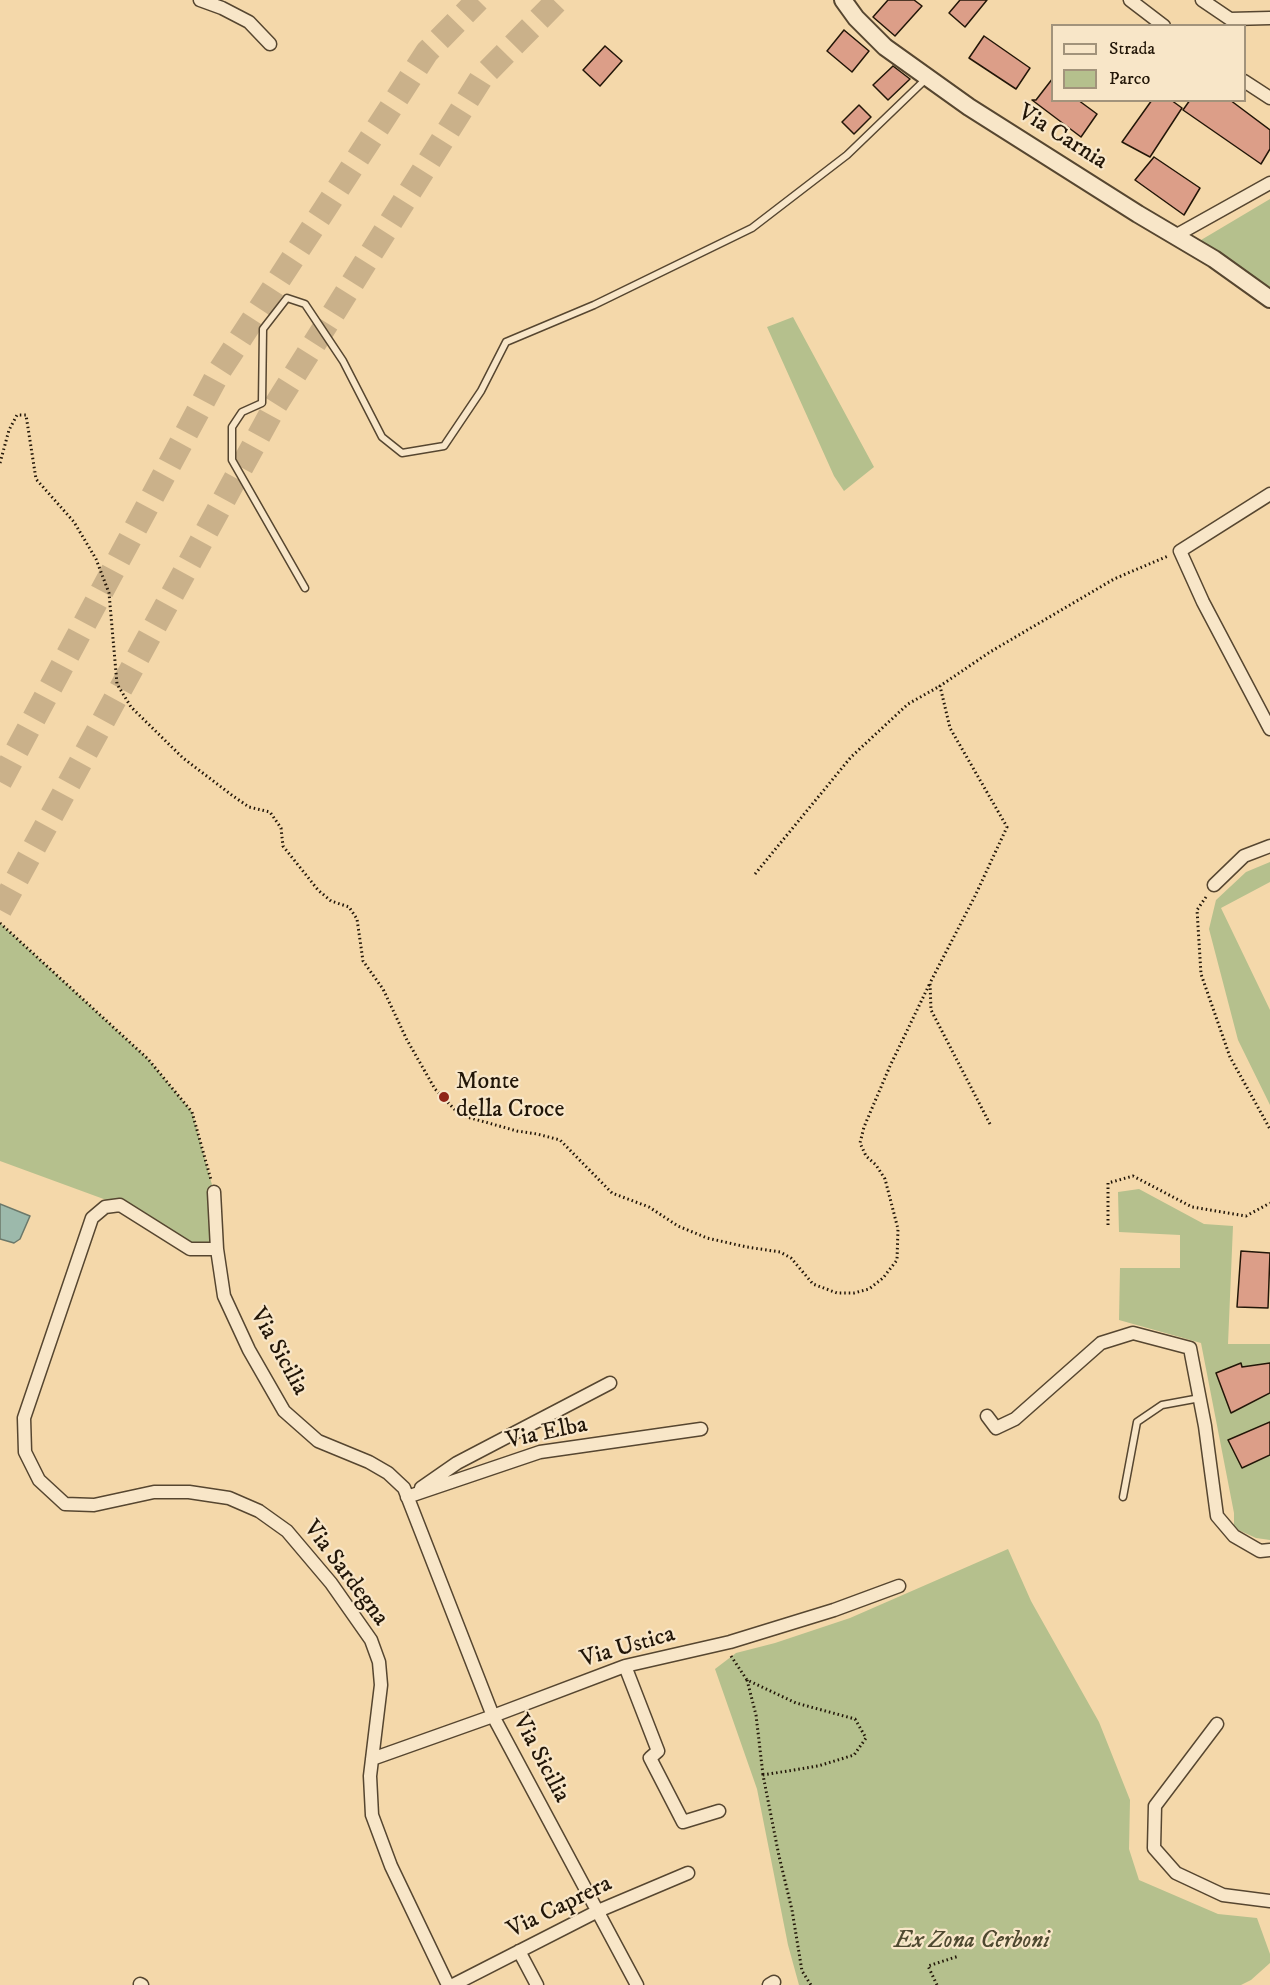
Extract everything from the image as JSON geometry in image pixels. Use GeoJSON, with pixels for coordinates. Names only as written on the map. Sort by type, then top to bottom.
{"type":"FeatureCollection","features":[{"type":"Feature","properties":{"kind":"street"},"geometry":{"type":"LineString","coordinates":[[200,0],[249,22],[270,45]]}},
{"type":"Feature","properties":{"kind":"street","name":"Via Carnia"},"geometry":{"type":"LineString","coordinates":[[843,0],[856,18],[885,47],[969,107],[1214,259],[1270,299]]}},
{"type":"Feature","properties":{"kind":"street"},"geometry":{"type":"LineString","coordinates":[[1130,0],[1161,24]]}},
{"type":"Feature","properties":{"kind":"street"},"geometry":{"type":"LineString","coordinates":[[1202,0],[1230,20],[1270,18]]}},
{"type":"Feature","properties":{"kind":"street"},"geometry":{"type":"LineString","coordinates":[[1246,82],[1270,98]]}},
{"type":"Feature","properties":{"kind":"street"},"geometry":{"type":"LineString","coordinates":[[1175,236],[1270,183]]}},
{"type":"Feature","properties":{"kind":"street"},"geometry":{"type":"LineString","coordinates":[[1270,494],[1180,551],[1203,602],[1270,729]]}},
{"type":"Feature","properties":{"kind":"street"},"geometry":{"type":"LineString","coordinates":[[1214,885],[1244,856],[1270,846]]}},
{"type":"Feature","properties":{"kind":"street","name":"Via Sicilia"},"geometry":{"type":"LineString","coordinates":[[214,1192],[217,1249],[224,1296],[249,1350],[284,1412],[318,1441],[369,1462],[388,1473],[404,1488],[493,1716],[637,1985]]}},
{"type":"Feature","properties":{"kind":"street","name":"Via Sardegna"},"geometry":{"type":"LineString","coordinates":[[217,1249],[190,1249],[120,1205],[105,1208],[92,1218],[24,1418],[25,1452],[39,1480],[65,1504],[94,1505],[154,1492],[189,1492],[229,1498],[259,1511],[287,1531],[331,1583],[371,1640],[379,1662],[381,1684],[370,1776],[372,1815],[391,1866],[448,1985]]}},
{"type":"Feature","properties":{"kind":"street"},"geometry":{"type":"LineString","coordinates":[[987,1416],[996,1428],[1015,1419],[1101,1343],[1133,1333],[1190,1348],[1200,1398],[1217,1516],[1234,1536],[1260,1551],[1270,1550]]}},
{"type":"Feature","properties":{"kind":"street"},"geometry":{"type":"LineString","coordinates":[[407,1497],[457,1463],[610,1383]]}},
{"type":"Feature","properties":{"kind":"street","name":"Via Elba"},"geometry":{"type":"LineString","coordinates":[[407,1497],[540,1452],[701,1430]]}},
{"type":"Feature","properties":{"kind":"street","name":"Via Ustica"},"geometry":{"type":"LineString","coordinates":[[372,1759],[625,1666],[730,1642],[834,1610],[899,1586]]}},
{"type":"Feature","properties":{"kind":"street"},"geometry":{"type":"LineString","coordinates":[[625,1666],[658,1751],[650,1758],[683,1822],[719,1811]]}},
{"type":"Feature","properties":{"kind":"street"},"geometry":{"type":"LineString","coordinates":[[1217,1724],[1155,1806],[1154,1848],[1176,1873],[1223,1895],[1270,1901]]}},
{"type":"Feature","properties":{"kind":"street","name":"Via Caprera"},"geometry":{"type":"LineString","coordinates":[[453,1985],[598,1911],[688,1873]]}},
{"type":"Feature","properties":{"kind":"street"},"geometry":{"type":"LineString","coordinates":[[519,1952],[537,1985]]}},
{"type":"Feature","properties":{"kind":"lane"},"geometry":{"type":"LineString","coordinates":[[305,588],[232,460],[232,427],[242,412],[262,403],[263,328],[287,298],[305,304],[343,361],[382,437],[402,453],[444,447],[481,391],[506,342],[594,305],[752,228],[848,155],[928,78]]}},
{"type":"Feature","properties":{"kind":"lane"},"geometry":{"type":"LineString","coordinates":[[1123,1497],[1137,1422],[1162,1405],[1200,1398]]}},
{"type":"Feature","properties":{"kind":"path"},"geometry":{"type":"LineString","coordinates":[[0,464],[9,430],[17,415],[26,416],[36,479],[74,522],[96,559],[109,593],[117,684],[131,707],[183,758],[225,790],[249,807],[270,812],[281,828],[283,846],[318,890],[331,900],[349,907],[357,919],[363,961],[382,989],[435,1089],[460,1115],[560,1140],[612,1193],[649,1207],[678,1226],[707,1238],[780,1252],[791,1258],[813,1284],[837,1293],[855,1293],[869,1289],[883,1278],[897,1260],[898,1229],[885,1179],[876,1165],[866,1156],[860,1143],[864,1127],[894,1058],[1007,827],[950,728],[940,686]]}},
{"type":"Feature","properties":{"kind":"path"},"geometry":{"type":"LineString","coordinates":[[755,874],[851,757],[908,704],[940,686],[990,652],[1114,579],[1180,551]]}},
{"type":"Feature","properties":{"kind":"path"},"geometry":{"type":"LineString","coordinates":[[1214,885],[1197,910],[1201,974],[1230,1057],[1270,1129]]}},
{"type":"Feature","properties":{"kind":"path"},"geometry":{"type":"LineString","coordinates":[[0,923],[148,1059],[192,1112],[214,1192]]}},
{"type":"Feature","properties":{"kind":"path"},"geometry":{"type":"LineString","coordinates":[[930,983],[931,1010],[990,1124]]}},
{"type":"Feature","properties":{"kind":"path"},"geometry":{"type":"LineString","coordinates":[[1108,1225],[1108,1183],[1133,1176],[1192,1207],[1246,1216],[1270,1203]]}},
{"type":"Feature","properties":{"kind":"path"},"geometry":{"type":"LineString","coordinates":[[730,1642],[732,1657],[747,1680],[756,1715],[763,1775],[792,1910],[802,1971],[811,1985]]}},
{"type":"Feature","properties":{"kind":"path"},"geometry":{"type":"LineString","coordinates":[[747,1680],[796,1703],[855,1719],[866,1738],[854,1755],[818,1766],[763,1775]]}},
{"type":"Feature","properties":{"kind":"path"},"geometry":{"type":"LineString","coordinates":[[937,1985],[928,1966],[959,1956]]}},
{"type":"Feature","properties":{"kind":"green space"},"geometry":{"type":"Polygon","coordinates":[[[1270,199],[1270,287],[1268,288],[1196,243],[1270,199]]]}},
{"type":"Feature","properties":{"kind":"green space"},"geometry":{"type":"Polygon","coordinates":[[[793,317],[874,467],[844,491],[834,476],[767,327],[793,317]]]}},
{"type":"Feature","properties":{"kind":"green space"},"geometry":{"type":"Polygon","coordinates":[[[1270,862],[1270,882],[1221,908],[1270,1010],[1270,1105],[1238,1040],[1209,929],[1216,900],[1246,872],[1270,862]]]}},
{"type":"Feature","properties":{"kind":"green space"},"geometry":{"type":"Polygon","coordinates":[[[0,923],[148,1059],[192,1112],[214,1192],[217,1249],[190,1249],[120,1205],[0,1161],[0,923]]]}},
{"type":"Feature","properties":{"kind":"green space"},"geometry":{"type":"Polygon","coordinates":[[[1139,1189],[1204,1224],[1233,1226],[1228,1344],[1270,1344],[1270,1540],[1256,1538],[1234,1528],[1234,1513],[1201,1343],[1119,1320],[1120,1268],[1180,1268],[1180,1235],[1119,1232],[1118,1192],[1139,1189]]]}},
{"type":"Feature","properties":{"kind":"green space","name":"Ex Zona Cerboni"},"geometry":{"type":"Polygon","coordinates":[[[1008,1549],[1031,1601],[1099,1722],[1130,1800],[1129,1849],[1139,1880],[1218,1914],[1257,1918],[1270,1954],[1270,1963],[1251,1980],[1241,1985],[799,1985],[788,1945],[757,1789],[715,1669],[736,1653],[775,1643],[850,1618],[1008,1549]]]}},
{"type":"Feature","properties":{"kind":"shaded area"},"geometry":{"type":"Polygon","coordinates":[[[0,1204],[30,1216],[20,1239],[14,1243],[0,1239],[0,1204]]]}},
{"type":"Feature","properties":{"kind":"building"},"geometry":{"type":"Polygon","coordinates":[[[888,0],[914,0],[922,6],[895,36],[873,17],[888,0]]]}},
{"type":"Feature","properties":{"kind":"building"},"geometry":{"type":"Polygon","coordinates":[[[960,0],[987,0],[965,27],[949,13],[960,0]]]}},
{"type":"Feature","properties":{"kind":"building"},"geometry":{"type":"Polygon","coordinates":[[[844,30],[869,51],[852,72],[827,51],[844,30]]]}},
{"type":"Feature","properties":{"kind":"building"},"geometry":{"type":"Polygon","coordinates":[[[984,36],[1030,68],[1016,89],[969,58],[984,36]]]}},
{"type":"Feature","properties":{"kind":"building"},"geometry":{"type":"Polygon","coordinates":[[[605,46],[622,61],[600,86],[583,70],[605,46]]]}},
{"type":"Feature","properties":{"kind":"building"},"geometry":{"type":"Polygon","coordinates":[[[893,66],[910,79],[888,100],[873,85],[893,66]]]}},
{"type":"Feature","properties":{"kind":"building"},"geometry":{"type":"Polygon","coordinates":[[[1051,81],[1051,102],[1081,102],[1097,114],[1081,137],[1032,100],[1036,100],[1051,81]]]}},
{"type":"Feature","properties":{"kind":"building"},"geometry":{"type":"Polygon","coordinates":[[[1151,102],[1174,102],[1182,108],[1150,157],[1122,142],[1151,102]]]}},
{"type":"Feature","properties":{"kind":"building"},"geometry":{"type":"Polygon","coordinates":[[[1189,102],[1233,102],[1270,130],[1270,149],[1261,164],[1183,110],[1189,102]]]}},
{"type":"Feature","properties":{"kind":"building"},"geometry":{"type":"Polygon","coordinates":[[[859,105],[871,117],[854,134],[842,122],[859,105]]]}},
{"type":"Feature","properties":{"kind":"building"},"geometry":{"type":"Polygon","coordinates":[[[1154,157],[1200,188],[1184,215],[1135,180],[1154,157]]]}},
{"type":"Feature","properties":{"kind":"building"},"geometry":{"type":"Polygon","coordinates":[[[1241,1251],[1270,1253],[1268,1308],[1237,1307],[1241,1251]]]}},
{"type":"Feature","properties":{"kind":"building"},"geometry":{"type":"Polygon","coordinates":[[[1241,1363],[1242,1367],[1270,1363],[1270,1393],[1231,1413],[1216,1373],[1241,1363]]]}},
{"type":"Feature","properties":{"kind":"building"},"geometry":{"type":"Polygon","coordinates":[[[1270,1422],[1270,1455],[1242,1468],[1228,1440],[1270,1422]]]}},
{"type":"Feature","properties":{"kind":"tunnel"},"geometry":{"type":"LineString","coordinates":[[0,782],[220,370],[427,52],[478,0]]}},
{"type":"Feature","properties":{"kind":"tunnel"},"geometry":{"type":"LineString","coordinates":[[0,910],[275,406],[482,77],[558,0]]}},
{"type":"Feature","properties":{"kind":"place","name":"Monte della Croce"},"geometry":{"type":"Point","coordinates":[444,1097]}}]}
